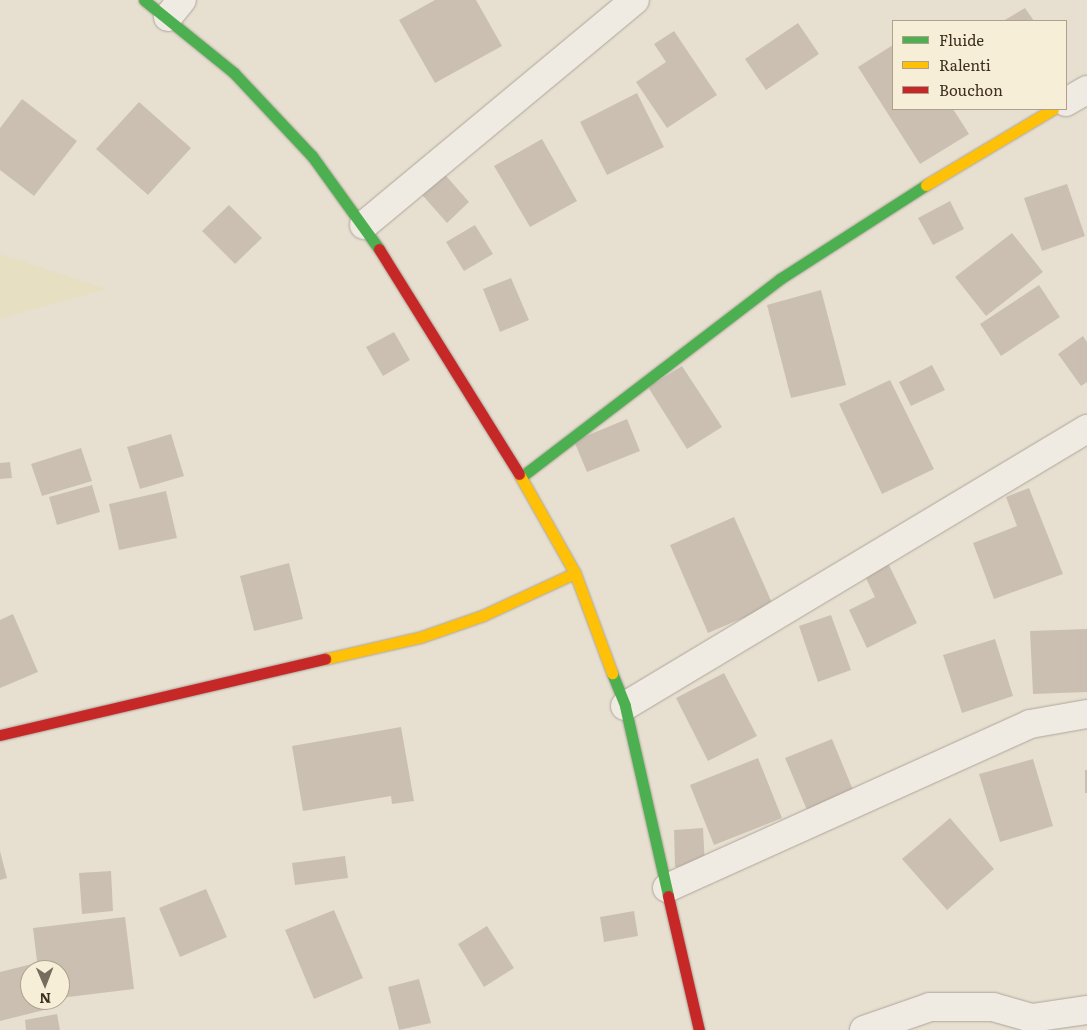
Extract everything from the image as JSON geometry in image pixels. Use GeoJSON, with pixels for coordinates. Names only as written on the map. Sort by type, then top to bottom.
{"type":"FeatureCollection","features":[{"type":"Feature","properties":{"kind":"street"},"geometry":{"type":"LineString","coordinates":[[144,0],[175,9],[312,156],[364,225],[522,477],[575,573],[625,706],[699,1030]]}},
{"type":"Feature","properties":{"kind":"street"},"geometry":{"type":"LineString","coordinates":[[364,225],[635,0]]}},
{"type":"Feature","properties":{"kind":"street"},"geometry":{"type":"LineString","coordinates":[[1067,101],[1087,90]]}},
{"type":"Feature","properties":{"kind":"street"},"geometry":{"type":"LineString","coordinates":[[522,477],[780,279],[978,151],[1052,110]]}},
{"type":"Feature","properties":{"kind":"street"},"geometry":{"type":"LineString","coordinates":[[625,706],[1087,429]]}},
{"type":"Feature","properties":{"kind":"street"},"geometry":{"type":"LineString","coordinates":[[0,735],[421,637],[484,615],[575,573]]}},
{"type":"Feature","properties":{"kind":"street"},"geometry":{"type":"LineString","coordinates":[[667,888],[1030,724],[1087,714]]}},
{"type":"Feature","properties":{"kind":"street"},"geometry":{"type":"LineString","coordinates":[[864,1030],[930,1007],[993,1008],[1032,1018],[1087,1010]]}},
{"type":"Feature","properties":{"kind":"shaded area"},"geometry":{"type":"Polygon","coordinates":[[[0,254],[107,289],[0,319],[0,254]]]}},
{"type":"Feature","properties":{"kind":"building"},"geometry":{"type":"Polygon","coordinates":[[[435,0],[476,0],[502,46],[435,83],[399,20],[435,0]]]}},
{"type":"Feature","properties":{"kind":"building"},"geometry":{"type":"Polygon","coordinates":[[[1025,8],[1033,20],[1005,20],[1025,8]]]}},
{"type":"Feature","properties":{"kind":"building"},"geometry":{"type":"Polygon","coordinates":[[[798,23],[819,54],[766,90],[745,59],[798,23]]]}},
{"type":"Feature","properties":{"kind":"building"},"geometry":{"type":"Polygon","coordinates":[[[674,31],[717,95],[667,128],[636,82],[666,62],[654,44],[674,31]]]}},
{"type":"Feature","properties":{"kind":"building"},"geometry":{"type":"Polygon","coordinates":[[[892,46],[892,110],[954,110],[969,134],[920,164],[858,67],[892,46]]]}},
{"type":"Feature","properties":{"kind":"building"},"geometry":{"type":"Polygon","coordinates":[[[637,93],[664,147],[607,175],[580,122],[637,93]]]}},
{"type":"Feature","properties":{"kind":"building"},"geometry":{"type":"Polygon","coordinates":[[[22,99],[77,141],[34,196],[0,170],[0,128],[22,99]]]}},
{"type":"Feature","properties":{"kind":"building"},"geometry":{"type":"Polygon","coordinates":[[[139,102],[191,148],[148,195],[96,149],[139,102]]]}},
{"type":"Feature","properties":{"kind":"building"},"geometry":{"type":"Polygon","coordinates":[[[542,139],[577,201],[530,227],[494,166],[542,139]]]}},
{"type":"Feature","properties":{"kind":"building"},"geometry":{"type":"Polygon","coordinates":[[[440,169],[469,202],[447,223],[417,189],[440,169]]]}},
{"type":"Feature","properties":{"kind":"building"},"geometry":{"type":"Polygon","coordinates":[[[1067,184],[1085,236],[1042,251],[1024,198],[1067,184]]]}},
{"type":"Feature","properties":{"kind":"building"},"geometry":{"type":"Polygon","coordinates":[[[950,201],[964,229],[933,245],[918,218],[950,201]]]}},
{"type":"Feature","properties":{"kind":"building"},"geometry":{"type":"Polygon","coordinates":[[[229,205],[262,238],[235,264],[202,231],[229,205]]]}},
{"type":"Feature","properties":{"kind":"building"},"geometry":{"type":"Polygon","coordinates":[[[475,225],[493,254],[464,271],[446,242],[475,225]]]}},
{"type":"Feature","properties":{"kind":"building"},"geometry":{"type":"Polygon","coordinates":[[[1012,233],[1043,272],[986,316],[955,277],[1012,233]]]}},
{"type":"Feature","properties":{"kind":"building"},"geometry":{"type":"Polygon","coordinates":[[[511,278],[529,320],[500,332],[483,289],[511,278]]]}},
{"type":"Feature","properties":{"kind":"building"},"geometry":{"type":"Polygon","coordinates":[[[1039,285],[1060,317],[1001,356],[980,324],[1039,285]]]}},
{"type":"Feature","properties":{"kind":"building"},"geometry":{"type":"Polygon","coordinates":[[[821,290],[846,385],[791,398],[767,305],[821,290]]]}},
{"type":"Feature","properties":{"kind":"building"},"geometry":{"type":"Polygon","coordinates":[[[394,332],[410,360],[383,376],[366,347],[394,332]]]}},
{"type":"Feature","properties":{"kind":"building"},"geometry":{"type":"Polygon","coordinates":[[[1083,336],[1087,342],[1087,382],[1081,386],[1058,354],[1083,336]]]}},
{"type":"Feature","properties":{"kind":"building"},"geometry":{"type":"Polygon","coordinates":[[[932,365],[945,390],[911,406],[899,382],[932,365]]]}},
{"type":"Feature","properties":{"kind":"building"},"geometry":{"type":"Polygon","coordinates":[[[682,366],[722,427],[687,449],[648,387],[682,366]]]}},
{"type":"Feature","properties":{"kind":"building"},"geometry":{"type":"Polygon","coordinates":[[[890,380],[934,469],[882,494],[839,404],[890,380]]]}},
{"type":"Feature","properties":{"kind":"building"},"geometry":{"type":"Polygon","coordinates":[[[627,419],[640,451],[587,472],[574,441],[627,419]]]}},
{"type":"Feature","properties":{"kind":"building"},"geometry":{"type":"Polygon","coordinates":[[[171,434],[184,476],[140,489],[127,447],[171,434]]]}},
{"type":"Feature","properties":{"kind":"building"},"geometry":{"type":"Polygon","coordinates":[[[81,448],[92,481],[42,496],[31,464],[81,448]]]}},
{"type":"Feature","properties":{"kind":"building"},"geometry":{"type":"Polygon","coordinates":[[[10,462],[12,478],[0,479],[0,463],[10,462]]]}},
{"type":"Feature","properties":{"kind":"building"},"geometry":{"type":"Polygon","coordinates":[[[92,485],[100,512],[57,525],[49,497],[92,485]]]}},
{"type":"Feature","properties":{"kind":"building"},"geometry":{"type":"Polygon","coordinates":[[[1029,488],[1063,574],[994,599],[973,543],[1017,526],[1006,497],[1029,488]]]}},
{"type":"Feature","properties":{"kind":"building"},"geometry":{"type":"Polygon","coordinates":[[[166,491],[177,538],[119,550],[109,504],[166,491]]]}},
{"type":"Feature","properties":{"kind":"building"},"geometry":{"type":"Polygon","coordinates":[[[734,517],[773,605],[708,633],[670,545],[734,517]]]}},
{"type":"Feature","properties":{"kind":"building"},"geometry":{"type":"Polygon","coordinates":[[[887,561],[917,623],[867,648],[849,610],[875,597],[863,572],[887,561]]]}},
{"type":"Feature","properties":{"kind":"building"},"geometry":{"type":"Polygon","coordinates":[[[289,563],[303,619],[254,631],[240,576],[289,563]]]}},
{"type":"Feature","properties":{"kind":"building"},"geometry":{"type":"Polygon","coordinates":[[[13,614],[38,672],[0,688],[0,620],[13,614]]]}},
{"type":"Feature","properties":{"kind":"building"},"geometry":{"type":"Polygon","coordinates":[[[831,615],[851,670],[818,682],[799,626],[831,615]]]}},
{"type":"Feature","properties":{"kind":"building"},"geometry":{"type":"Polygon","coordinates":[[[1087,629],[1087,692],[1033,694],[1030,631],[1087,629]]]}},
{"type":"Feature","properties":{"kind":"building"},"geometry":{"type":"Polygon","coordinates":[[[995,639],[1013,696],[962,713],[943,655],[995,639]]]}},
{"type":"Feature","properties":{"kind":"building"},"geometry":{"type":"Polygon","coordinates":[[[724,673],[757,736],[708,761],[676,698],[724,673]]]}},
{"type":"Feature","properties":{"kind":"building"},"geometry":{"type":"Polygon","coordinates":[[[401,727],[414,801],[392,804],[391,796],[303,811],[292,746],[401,727]]]}},
{"type":"Feature","properties":{"kind":"building"},"geometry":{"type":"Polygon","coordinates":[[[832,739],[853,790],[807,810],[785,758],[832,739]]]}},
{"type":"Feature","properties":{"kind":"building"},"geometry":{"type":"Polygon","coordinates":[[[758,758],[782,818],[714,845],[690,785],[758,758]]]}},
{"type":"Feature","properties":{"kind":"building"},"geometry":{"type":"Polygon","coordinates":[[[1033,759],[1053,826],[1000,842],[979,774],[1033,759]]]}},
{"type":"Feature","properties":{"kind":"building"},"geometry":{"type":"Polygon","coordinates":[[[1085,770],[1087,770],[1087,793],[1085,793],[1085,770]]]}},
{"type":"Feature","properties":{"kind":"building"},"geometry":{"type":"Polygon","coordinates":[[[950,818],[994,869],[947,910],[902,859],[950,818]]]}},
{"type":"Feature","properties":{"kind":"building"},"geometry":{"type":"Polygon","coordinates":[[[703,828],[705,866],[675,867],[674,830],[703,828]]]}},
{"type":"Feature","properties":{"kind":"building"},"geometry":{"type":"Polygon","coordinates":[[[0,851],[7,878],[0,880],[0,851]]]}},
{"type":"Feature","properties":{"kind":"building"},"geometry":{"type":"Polygon","coordinates":[[[345,856],[348,878],[295,885],[292,863],[345,856]]]}},
{"type":"Feature","properties":{"kind":"building"},"geometry":{"type":"Polygon","coordinates":[[[111,871],[113,911],[82,914],[79,873],[111,871]]]}},
{"type":"Feature","properties":{"kind":"building"},"geometry":{"type":"Polygon","coordinates":[[[206,889],[227,937],[180,957],[159,908],[206,889]]]}},
{"type":"Feature","properties":{"kind":"building"},"geometry":{"type":"Polygon","coordinates":[[[334,910],[363,978],[314,999],[285,930],[334,910]]]}},
{"type":"Feature","properties":{"kind":"building"},"geometry":{"type":"Polygon","coordinates":[[[634,911],[638,936],[604,942],[600,917],[634,911]]]}},
{"type":"Feature","properties":{"kind":"building"},"geometry":{"type":"Polygon","coordinates":[[[125,917],[134,989],[70,997],[70,960],[37,960],[33,928],[125,917]]]}},
{"type":"Feature","properties":{"kind":"building"},"geometry":{"type":"Polygon","coordinates":[[[487,926],[514,968],[484,987],[458,944],[487,926]]]}},
{"type":"Feature","properties":{"kind":"building"},"geometry":{"type":"Polygon","coordinates":[[[20,967],[20,1010],[44,1010],[0,1021],[0,972],[20,967]]]}},
{"type":"Feature","properties":{"kind":"building"},"geometry":{"type":"Polygon","coordinates":[[[419,979],[431,1023],[399,1030],[388,987],[419,979]]]}},
{"type":"Feature","properties":{"kind":"building"},"geometry":{"type":"Polygon","coordinates":[[[57,1014],[60,1030],[26,1030],[25,1020],[57,1014]]]}},
{"type":"Feature","properties":{"kind":"traffic: fast"},"geometry":{"type":"LineString","coordinates":[[144,0],[234,73],[312,156],[379,249]]}},
{"type":"Feature","properties":{"kind":"traffic: fast"},"geometry":{"type":"LineString","coordinates":[[521,477],[780,279],[926,185]]}},
{"type":"Feature","properties":{"kind":"traffic: fast"},"geometry":{"type":"LineString","coordinates":[[612,673],[625,706],[668,896]]}},
{"type":"Feature","properties":{"kind":"traffic: slow"},"geometry":{"type":"LineString","coordinates":[[926,185],[1051,110]]}},
{"type":"Feature","properties":{"kind":"traffic: slow"},"geometry":{"type":"LineString","coordinates":[[519,474],[575,573],[612,673]]}},
{"type":"Feature","properties":{"kind":"traffic: slow"},"geometry":{"type":"LineString","coordinates":[[325,659],[421,637],[484,615],[575,573]]}},
{"type":"Feature","properties":{"kind":"traffic: jam"},"geometry":{"type":"LineString","coordinates":[[379,249],[519,474]]}},
{"type":"Feature","properties":{"kind":"traffic: jam"},"geometry":{"type":"LineString","coordinates":[[0,735],[325,659]]}},
{"type":"Feature","properties":{"kind":"traffic: jam"},"geometry":{"type":"LineString","coordinates":[[668,896],[699,1030]]}}]}
